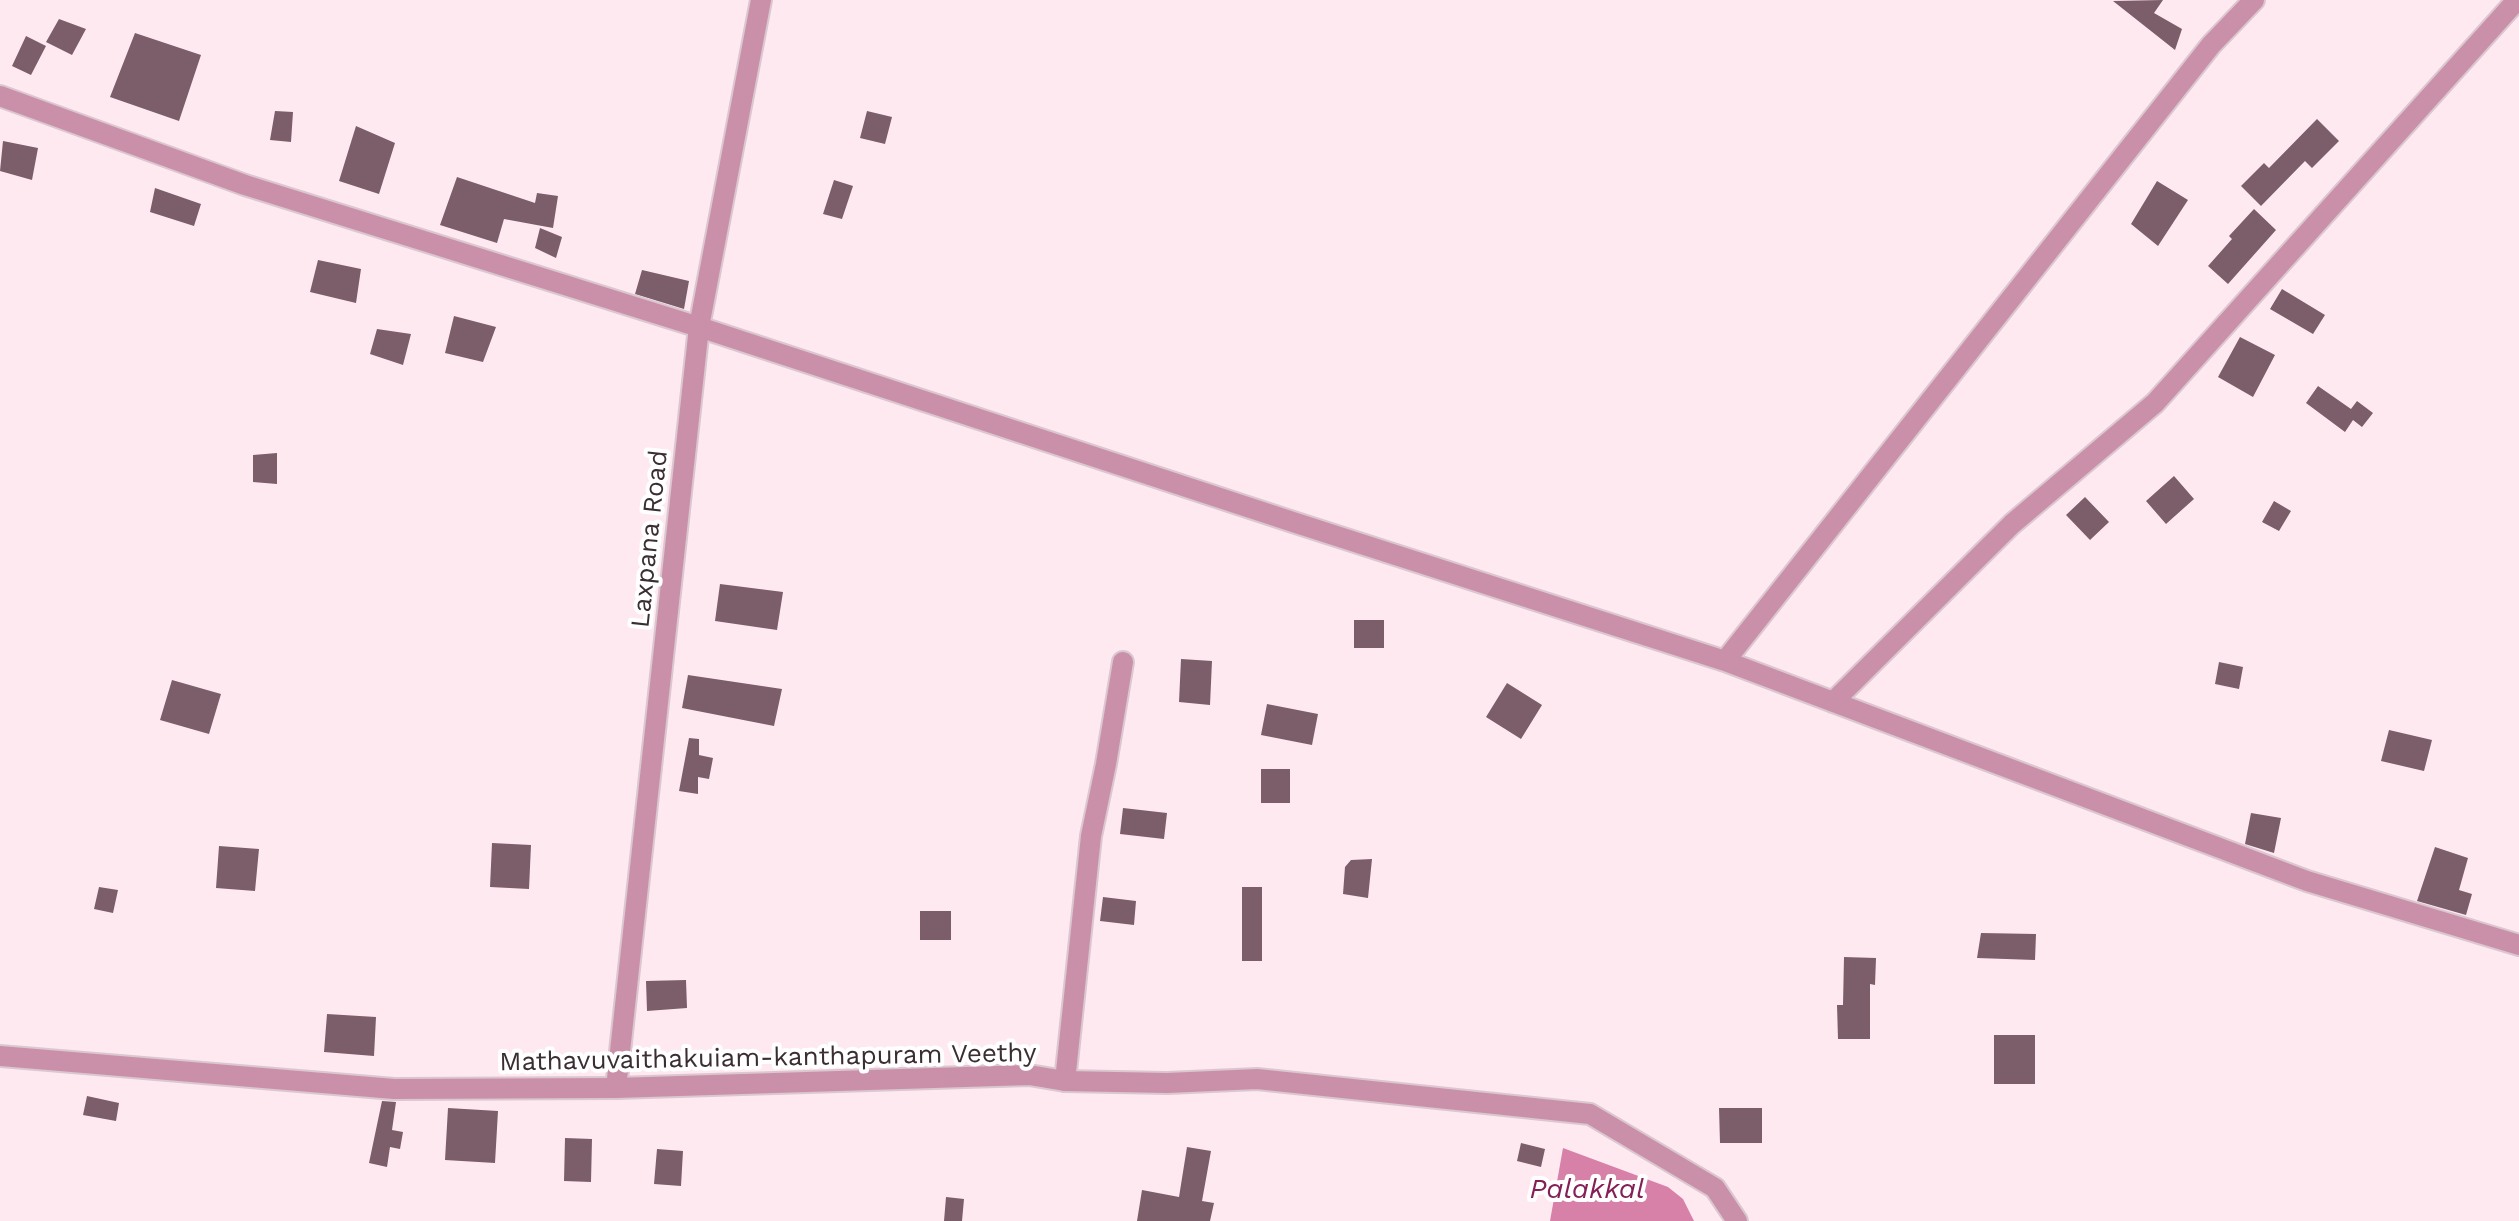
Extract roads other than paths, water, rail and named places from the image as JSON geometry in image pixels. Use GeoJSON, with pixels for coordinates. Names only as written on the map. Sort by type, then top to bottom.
{"type":"FeatureCollection","features":[{"type":"Feature","properties":{"kind":"street","name":"Laxpana Road"},"geometry":{"type":"LineString","coordinates":[[616,1088],[699,327],[761,0]]}},
{"type":"Feature","properties":{"kind":"street"},"geometry":{"type":"LineString","coordinates":[[1725,661],[2211,45],[2254,0]]}},
{"type":"Feature","properties":{"kind":"street"},"geometry":{"type":"LineString","coordinates":[[1833,702],[2012,524],[2155,403],[2517,0]]}},
{"type":"Feature","properties":{"kind":"street"},"geometry":{"type":"LineString","coordinates":[[0,96],[245,185],[699,327],[1725,661],[2307,881],[2519,945]]}},
{"type":"Feature","properties":{"kind":"street"},"geometry":{"type":"LineString","coordinates":[[1065,1081],[1091,836],[1123,662]]}},
{"type":"Feature","properties":{"kind":"street","name":"Mathavuvaithakuiam-kanthapuram Veethy"},"geometry":{"type":"LineString","coordinates":[[0,1056],[394,1089],[616,1088],[1029,1075],[1065,1081],[1167,1083],[1257,1079],[1590,1114],[1715,1188],[1737,1221]]}},
{"type":"Feature","properties":{"kind":"water","name":"Palakkal"},"geometry":{"type":"Polygon","coordinates":[[[1563,1148],[1668,1187],[1683,1199],[1694,1221],[1550,1221],[1563,1148]]]}}]}
